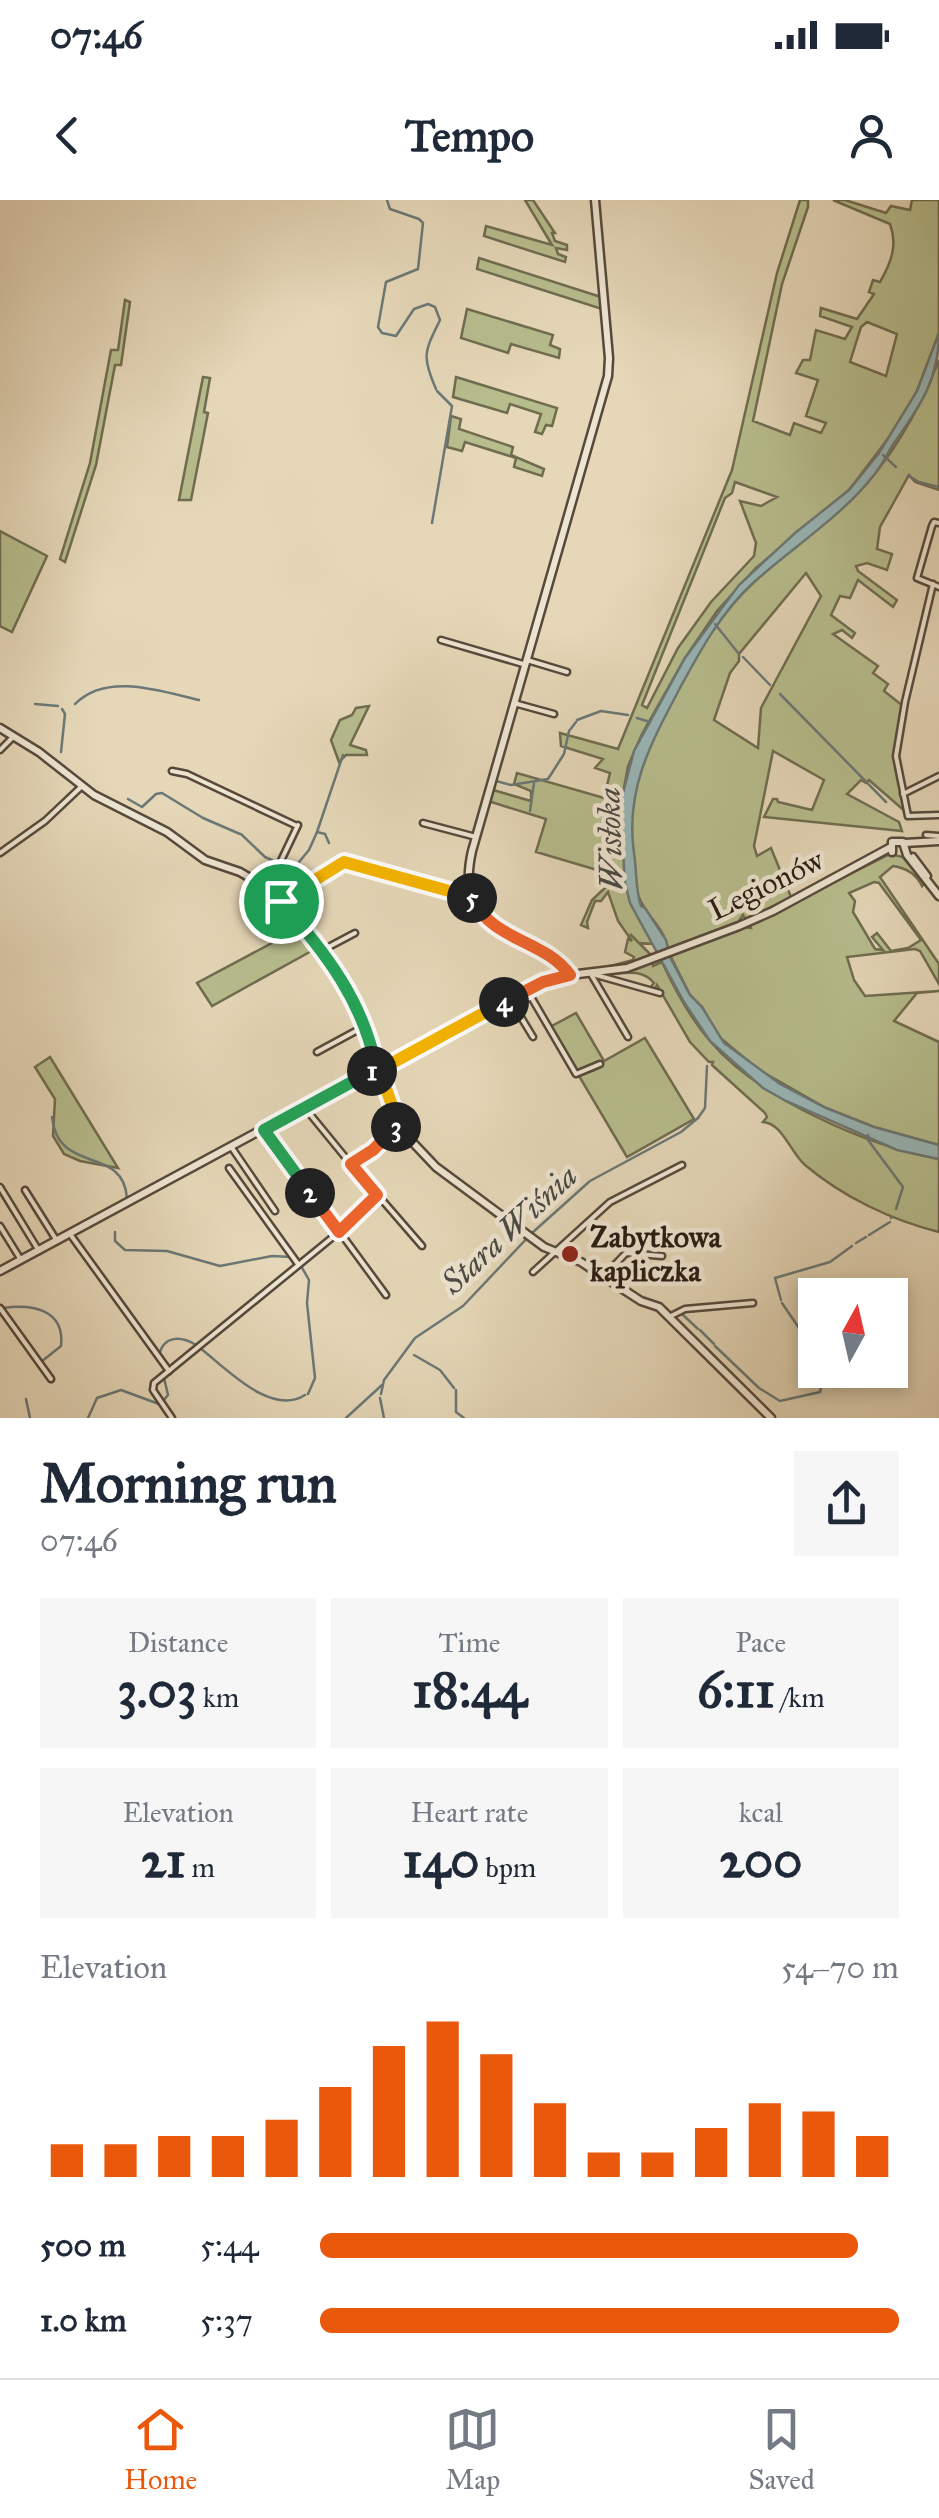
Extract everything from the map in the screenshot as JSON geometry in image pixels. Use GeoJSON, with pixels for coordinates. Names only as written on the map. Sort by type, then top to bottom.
{"type":"FeatureCollection","features":[{"type":"Feature","properties":{"kind":"street"},"geometry":{"type":"LineString","coordinates":[[570,975],[553,956],[497,929],[479,910],[470,892],[469,868],[608,376],[594,200]]}},
{"type":"Feature","properties":{"kind":"street"},"geometry":{"type":"LineString","coordinates":[[939,524],[934,522],[932,526],[917,578],[936,585],[905,702],[896,756],[908,816],[939,815]]}},
{"type":"Feature","properties":{"kind":"street"},"geometry":{"type":"LineString","coordinates":[[442,640],[568,672]]}},
{"type":"Feature","properties":{"kind":"street"},"geometry":{"type":"LineString","coordinates":[[514,703],[554,714]]}},
{"type":"Feature","properties":{"kind":"street"},"geometry":{"type":"LineString","coordinates":[[0,728],[81,787],[155,825],[205,860],[240,872],[268,888],[322,951],[353,996],[399,1125],[412,1143],[436,1167],[529,1235],[671,1316],[771,1418]]}},
{"type":"Feature","properties":{"kind":"street"},"geometry":{"type":"LineString","coordinates":[[0,750],[14,736]]}},
{"type":"Feature","properties":{"kind":"street"},"geometry":{"type":"LineString","coordinates":[[172,771],[187,774],[298,825],[268,888]]}},
{"type":"Feature","properties":{"kind":"street"},"geometry":{"type":"LineString","coordinates":[[903,794],[939,776]]}},
{"type":"Feature","properties":{"kind":"street"},"geometry":{"type":"LineString","coordinates":[[0,854],[45,821],[81,787]]}},
{"type":"Feature","properties":{"kind":"street"},"geometry":{"type":"LineString","coordinates":[[423,823],[476,837]]}},
{"type":"Feature","properties":{"kind":"street"},"geometry":{"type":"LineString","coordinates":[[902,850],[924,839],[939,839]]}},
{"type":"Feature","properties":{"kind":"street"},"geometry":{"type":"LineString","coordinates":[[902,850],[939,896]]}},
{"type":"Feature","properties":{"kind":"street"},"geometry":{"type":"LineString","coordinates":[[902,850],[928,876],[926,880]]}},
{"type":"Feature","properties":{"kind":"street","name":"Legionów"},"geometry":{"type":"LineString","coordinates":[[0,1272],[527,990],[570,975],[617,970],[673,952],[745,924],[878,855],[902,850]]}},
{"type":"Feature","properties":{"kind":"street"},"geometry":{"type":"LineString","coordinates":[[281,901],[344,862],[460,894],[470,892]]}},
{"type":"Feature","properties":{"kind":"street"},"geometry":{"type":"LineString","coordinates":[[322,951],[356,933]]}},
{"type":"Feature","properties":{"kind":"street"},"geometry":{"type":"LineString","coordinates":[[590,975],[660,992]]}},
{"type":"Feature","properties":{"kind":"street"},"geometry":{"type":"LineString","coordinates":[[590,975],[628,1037]]}},
{"type":"Feature","properties":{"kind":"street"},"geometry":{"type":"LineString","coordinates":[[527,990],[576,1074],[600,1064]]}},
{"type":"Feature","properties":{"kind":"street"},"geometry":{"type":"LineString","coordinates":[[510,999],[533,1037]]}},
{"type":"Feature","properties":{"kind":"street"},"geometry":{"type":"LineString","coordinates":[[316,1052],[366,1026]]}},
{"type":"Feature","properties":{"kind":"street"},"geometry":{"type":"LineString","coordinates":[[305,1108],[422,1246]]}},
{"type":"Feature","properties":{"kind":"street"},"geometry":{"type":"LineString","coordinates":[[351,1164],[373,1150],[399,1125]]}},
{"type":"Feature","properties":{"kind":"street"},"geometry":{"type":"LineString","coordinates":[[264,1130],[386,1295]]}},
{"type":"Feature","properties":{"kind":"street"},"geometry":{"type":"LineString","coordinates":[[232,1148],[276,1211]]}},
{"type":"Feature","properties":{"kind":"street"},"geometry":{"type":"LineString","coordinates":[[534,1272],[610,1202],[682,1165]]}},
{"type":"Feature","properties":{"kind":"street"},"geometry":{"type":"LineString","coordinates":[[229,1168],[298,1264]]}},
{"type":"Feature","properties":{"kind":"street"},"geometry":{"type":"LineString","coordinates":[[0,1187],[39,1251]]}},
{"type":"Feature","properties":{"kind":"street"},"geometry":{"type":"LineString","coordinates":[[26,1190],[57,1241]]}},
{"type":"Feature","properties":{"kind":"street"},"geometry":{"type":"LineString","coordinates":[[172,1418],[152,1387],[339,1232],[377,1195]]}},
{"type":"Feature","properties":{"kind":"street"},"geometry":{"type":"LineString","coordinates":[[0,1226],[21,1260]]}},
{"type":"Feature","properties":{"kind":"street"},"geometry":{"type":"LineString","coordinates":[[70,1234],[169,1370]]}},
{"type":"Feature","properties":{"kind":"street"},"geometry":{"type":"LineString","coordinates":[[603,1277],[626,1253],[662,1256]]}},
{"type":"Feature","properties":{"kind":"street"},"geometry":{"type":"LineString","coordinates":[[671,1316],[685,1308],[752,1303]]}},
{"type":"Feature","properties":{"kind":"street"},"geometry":{"type":"LineString","coordinates":[[1,1310],[51,1379]]}},
{"type":"Feature","properties":{"kind":"green space"},"geometry":{"type":"Polygon","coordinates":[[[525,200],[533,200],[555,233],[555,241],[567,245],[567,250],[556,248],[558,254],[566,257],[565,262],[484,236],[486,226],[552,245],[525,200]]]}},
{"type":"Feature","properties":{"kind":"green space"},"geometry":{"type":"Polygon","coordinates":[[[800,200],[808,200],[808,207],[782,284],[753,421],[790,435],[794,423],[821,433],[826,423],[806,416],[818,380],[796,373],[803,360],[810,360],[816,330],[845,339],[852,327],[820,316],[821,308],[857,319],[874,294],[869,292],[873,280],[880,282],[884,275],[893,247],[890,224],[833,200],[886,213],[891,206],[910,210],[912,200],[939,200],[939,333],[903,419],[849,490],[756,568],[717,611],[642,734],[628,766],[623,793],[625,883],[657,948],[658,954],[654,944],[639,943],[650,954],[653,966],[662,962],[696,1023],[730,1062],[784,1100],[848,1131],[939,1159],[939,1232],[868,1206],[805,1165],[776,1127],[763,1122],[765,1113],[690,1042],[657,985],[655,990],[650,988],[654,983],[648,978],[635,973],[593,975],[650,963],[646,957],[619,968],[603,968],[634,957],[625,952],[628,939],[632,941],[618,921],[608,892],[601,901],[595,901],[588,928],[581,925],[592,900],[606,887],[604,872],[536,852],[546,819],[488,801],[493,790],[531,801],[531,791],[514,784],[517,773],[604,798],[610,773],[595,768],[603,759],[561,746],[560,733],[618,749],[732,470],[777,273],[800,200]],[[867,322],[861,327],[850,362],[886,376],[897,334],[867,322]],[[735,482],[732,493],[725,498],[642,705],[647,708],[678,648],[711,602],[754,556],[756,543],[740,501],[761,506],[777,497],[735,482]]]}},
{"type":"Feature","properties":{"kind":"green space"},"geometry":{"type":"Polygon","coordinates":[[[479,258],[601,297],[602,309],[477,269],[479,258]]]}},
{"type":"Feature","properties":{"kind":"green space"},"geometry":{"type":"Polygon","coordinates":[[[125,300],[130,302],[121,365],[115,365],[96,465],[65,562],[60,559],[90,463],[111,350],[118,350],[125,300]]]}},
{"type":"Feature","properties":{"kind":"green space"},"geometry":{"type":"Polygon","coordinates":[[[467,309],[553,335],[550,345],[560,349],[559,358],[511,344],[508,353],[461,338],[467,309]]]}},
{"type":"Feature","properties":{"kind":"green space"},"geometry":{"type":"Polygon","coordinates":[[[939,360],[939,490],[915,482],[909,475],[880,527],[877,549],[892,554],[887,570],[867,563],[856,566],[897,600],[893,607],[858,580],[850,598],[840,596],[831,615],[855,633],[852,638],[842,630],[833,634],[878,666],[873,673],[888,684],[884,691],[903,706],[895,762],[907,813],[869,780],[861,780],[847,794],[899,822],[902,831],[764,817],[773,799],[812,810],[824,780],[773,751],[754,846],[757,856],[771,848],[791,897],[746,920],[743,915],[738,922],[668,949],[640,899],[634,875],[632,802],[652,739],[681,681],[734,603],[869,481],[904,432],[939,360]],[[806,573],[739,654],[730,673],[714,720],[758,748],[761,708],[821,596],[806,573]]]}},
{"type":"Feature","properties":{"kind":"green space"},"geometry":{"type":"Polygon","coordinates":[[[203,377],[210,378],[204,412],[208,413],[191,500],[179,500],[203,377]]]}},
{"type":"Feature","properties":{"kind":"green space"},"geometry":{"type":"Polygon","coordinates":[[[456,377],[557,408],[552,426],[546,425],[542,434],[535,432],[541,414],[510,404],[507,413],[453,397],[456,377]]]}},
{"type":"Feature","properties":{"kind":"green space"},"geometry":{"type":"Polygon","coordinates":[[[451,416],[461,419],[459,429],[513,447],[511,455],[544,469],[542,476],[514,467],[516,458],[465,442],[462,451],[447,447],[451,416]]]}},
{"type":"Feature","properties":{"kind":"green space"},"geometry":{"type":"Polygon","coordinates":[[[0,531],[47,556],[12,632],[0,626],[0,531]]]}},
{"type":"Feature","properties":{"kind":"green space"},"geometry":{"type":"Polygon","coordinates":[[[369,706],[350,745],[366,750],[367,755],[346,755],[339,762],[331,740],[340,720],[352,715],[356,708],[369,706]]]}},
{"type":"Feature","properties":{"kind":"green space"},"geometry":{"type":"Polygon","coordinates":[[[890,854],[903,857],[925,883],[922,886],[914,874],[898,867],[893,866],[880,877],[939,964],[939,984],[915,949],[847,957],[854,980],[865,996],[939,991],[917,993],[894,1021],[939,1042],[939,1145],[874,1127],[826,1108],[759,1070],[718,1036],[702,1007],[690,995],[670,955],[742,927],[751,928],[750,924],[890,854]],[[879,883],[849,893],[855,901],[853,912],[875,949],[883,950],[872,937],[877,933],[891,951],[908,948],[921,940],[879,883]]]}},
{"type":"Feature","properties":{"kind":"green space"},"geometry":{"type":"Polygon","coordinates":[[[300,928],[317,948],[212,1006],[197,983],[300,928]]]}},
{"type":"Feature","properties":{"kind":"green space"},"geometry":{"type":"Polygon","coordinates":[[[576,1013],[604,1061],[645,1038],[694,1119],[627,1157],[550,1027],[576,1013]]]}},
{"type":"Feature","properties":{"kind":"green space"},"geometry":{"type":"Polygon","coordinates":[[[50,1057],[118,1168],[64,1154],[53,1136],[55,1099],[35,1067],[50,1057]]]}},
{"type":"Feature","properties":{"kind":"water"},"geometry":{"type":"Polygon","coordinates":[[[939,333],[932,379],[877,471],[847,505],[742,594],[704,646],[650,748],[637,787],[632,830],[641,906],[666,940],[670,957],[690,995],[724,1043],[780,1084],[826,1108],[874,1127],[939,1145],[939,1159],[897,1150],[786,1101],[763,1088],[710,1041],[630,903],[621,820],[623,793],[634,751],[685,658],[739,585],[849,490],[879,453],[917,391],[939,333]]]}},
{"type":"Feature","properties":{"kind":"waterway"},"geometry":{"type":"LineString","coordinates":[[387,200],[390,209],[423,223],[418,269],[386,282],[378,327],[382,333],[396,336],[414,309],[428,304],[435,307],[440,320],[428,346],[427,360],[436,389]]}},
{"type":"Feature","properties":{"kind":"waterway"},"geometry":{"type":"LineString","coordinates":[[432,523],[452,406],[437,391]]}},
{"type":"Feature","properties":{"kind":"waterway"},"geometry":{"type":"LineString","coordinates":[[883,455],[896,467]]}},
{"type":"Feature","properties":{"kind":"waterway"},"geometry":{"type":"LineString","coordinates":[[909,476],[939,487]]}},
{"type":"Feature","properties":{"kind":"waterway"},"geometry":{"type":"LineString","coordinates":[[715,624],[739,654]]}},
{"type":"Feature","properties":{"kind":"waterway"},"geometry":{"type":"LineString","coordinates":[[743,657],[770,685]]}},
{"type":"Feature","properties":{"kind":"waterway"},"geometry":{"type":"LineString","coordinates":[[75,704],[88,694],[118,686],[199,700]]}},
{"type":"Feature","properties":{"kind":"waterway"},"geometry":{"type":"LineString","coordinates":[[780,694],[886,802]]}},
{"type":"Feature","properties":{"kind":"waterway"},"geometry":{"type":"LineString","coordinates":[[35,704],[58,706]]}},
{"type":"Feature","properties":{"kind":"waterway"},"geometry":{"type":"LineString","coordinates":[[61,752],[65,714],[62,709]]}},
{"type":"Feature","properties":{"kind":"waterway"},"geometry":{"type":"LineString","coordinates":[[577,720],[601,711],[628,715]]}},
{"type":"Feature","properties":{"kind":"waterway"},"geometry":{"type":"LineString","coordinates":[[637,718],[650,722]]}},
{"type":"Feature","properties":{"kind":"waterway"},"geometry":{"type":"LineString","coordinates":[[496,781],[511,785],[548,779],[564,754],[569,731],[576,722]]}},
{"type":"Feature","properties":{"kind":"waterway"},"geometry":{"type":"LineString","coordinates":[[281,864],[294,868],[309,850],[343,755]]}},
{"type":"Feature","properties":{"kind":"waterway"},"geometry":{"type":"LineString","coordinates":[[530,811],[534,783]]}},
{"type":"Feature","properties":{"kind":"waterway"},"geometry":{"type":"LineString","coordinates":[[128,799],[142,807],[162,793],[203,818],[240,834]]}},
{"type":"Feature","properties":{"kind":"waterway"},"geometry":{"type":"LineString","coordinates":[[317,832],[325,834],[329,843]]}},
{"type":"Feature","properties":{"kind":"waterway"},"geometry":{"type":"LineString","coordinates":[[241,834],[276,862]]}},
{"type":"Feature","properties":{"kind":"waterway","name":"Stara Wiśnia"},"geometry":{"type":"LineString","coordinates":[[381,1394],[384,1380],[415,1338],[463,1306],[532,1233],[590,1181],[681,1132],[698,1118],[705,1108],[707,1066]]}},
{"type":"Feature","properties":{"kind":"waterway"},"geometry":{"type":"LineString","coordinates":[[52,1117],[57,1135],[66,1147],[114,1171],[123,1181],[127,1198]]}},
{"type":"Feature","properties":{"kind":"waterway"},"geometry":{"type":"LineString","coordinates":[[868,1135],[903,1187],[896,1209]]}},
{"type":"Feature","properties":{"kind":"waterway"},"geometry":{"type":"LineString","coordinates":[[869,1235],[890,1222]]}},
{"type":"Feature","properties":{"kind":"waterway"},"geometry":{"type":"LineString","coordinates":[[115,1232],[115,1241],[125,1250],[167,1251],[220,1266],[272,1256],[292,1257]]}},
{"type":"Feature","properties":{"kind":"waterway"},"geometry":{"type":"LineString","coordinates":[[856,1243],[866,1237]]}},
{"type":"Feature","properties":{"kind":"waterway"},"geometry":{"type":"LineString","coordinates":[[781,1300],[775,1278],[830,1262],[852,1246]]}},
{"type":"Feature","properties":{"kind":"waterway"},"geometry":{"type":"LineString","coordinates":[[301,1266],[309,1280],[307,1303],[315,1378],[308,1394]]}},
{"type":"Feature","properties":{"kind":"waterway"},"geometry":{"type":"LineString","coordinates":[[782,1303],[798,1327]]}},
{"type":"Feature","properties":{"kind":"waterway"},"geometry":{"type":"LineString","coordinates":[[3,1308],[35,1309],[58,1324],[61,1346],[41,1362]]}},
{"type":"Feature","properties":{"kind":"waterway"},"geometry":{"type":"LineString","coordinates":[[682,1314],[698,1329]]}},
{"type":"Feature","properties":{"kind":"waterway"},"geometry":{"type":"LineString","coordinates":[[700,1330],[714,1344]]}},
{"type":"Feature","properties":{"kind":"waterway"},"geometry":{"type":"LineString","coordinates":[[159,1355],[161,1348],[174,1339],[196,1345]]}},
{"type":"Feature","properties":{"kind":"waterway"},"geometry":{"type":"LineString","coordinates":[[715,1346],[759,1388],[780,1401],[820,1392],[821,1388]]}},
{"type":"Feature","properties":{"kind":"waterway"},"geometry":{"type":"LineString","coordinates":[[200,1348],[264,1395],[278,1400],[305,1395]]}},
{"type":"Feature","properties":{"kind":"waterway"},"geometry":{"type":"LineString","coordinates":[[414,1355],[440,1370],[454,1388]]}},
{"type":"Feature","properties":{"kind":"waterway"},"geometry":{"type":"LineString","coordinates":[[163,1401],[168,1395],[164,1378]]}},
{"type":"Feature","properties":{"kind":"waterway"},"geometry":{"type":"LineString","coordinates":[[346,1418],[382,1385]]}},
{"type":"Feature","properties":{"kind":"waterway"},"geometry":{"type":"LineString","coordinates":[[88,1418],[97,1398],[121,1390],[159,1404]]}},
{"type":"Feature","properties":{"kind":"waterway"},"geometry":{"type":"LineString","coordinates":[[456,1390],[456,1412],[464,1418]]}},
{"type":"Feature","properties":{"kind":"waterway","name":"Stara Wiśnia"},"geometry":{"type":"LineString","coordinates":[[380,1398],[384,1418]]}},
{"type":"Feature","properties":{"kind":"waterway"},"geometry":{"type":"LineString","coordinates":[[26,1399],[30,1418]]}},
{"type":"Feature","properties":{"kind":"place","name":"Zabytkowa kapliczka"},"geometry":{"type":"Point","coordinates":[570,1254]}},
{"type":"Feature","properties":{"kind":"route"},"geometry":{"type":"LineString","coordinates":[[344,862],[460,894],[470,892],[479,910],[497,929],[553,956],[570,975],[527,990],[383,1068],[384,1083],[399,1125],[373,1150],[351,1164],[377,1195],[339,1232],[264,1130],[366,1076],[376,1066],[353,996],[281,901],[344,862]]}},
{"type":"Feature","properties":{"kind":"water label","name":"Wisłoka"},"geometry":{"type":"Point","coordinates":[610,839]}}]}
